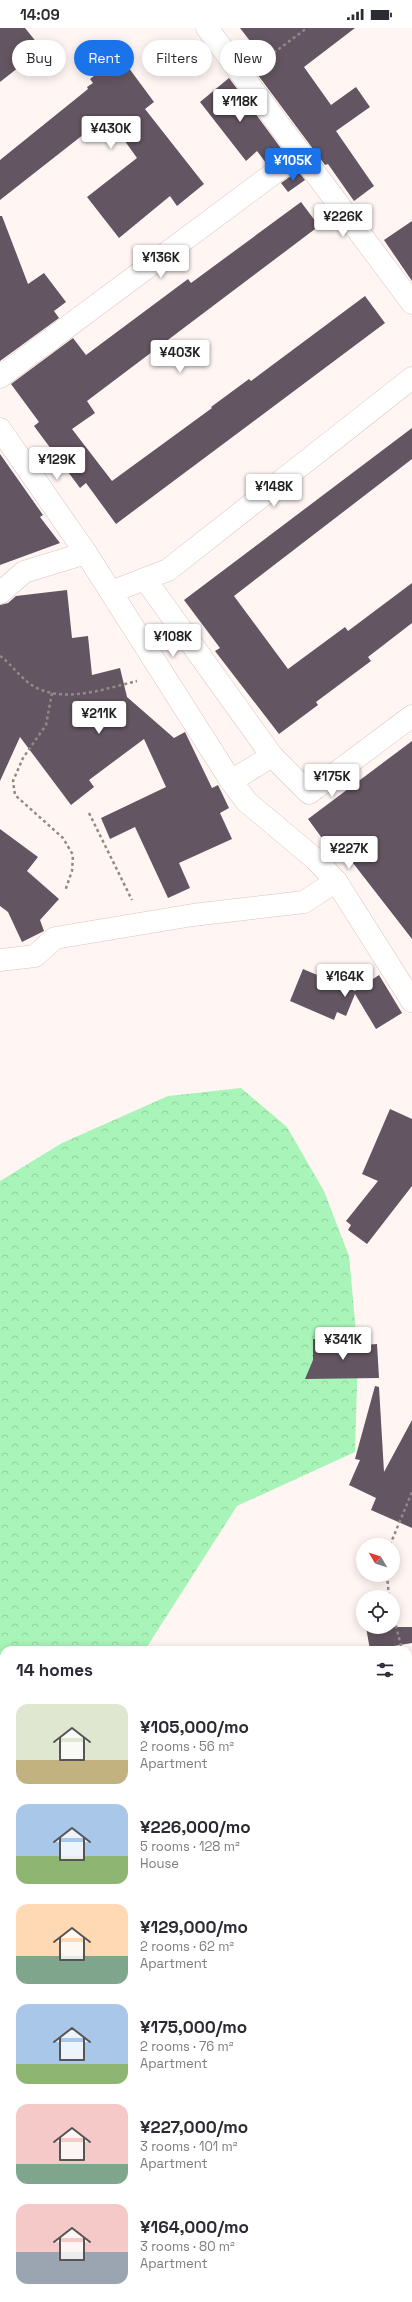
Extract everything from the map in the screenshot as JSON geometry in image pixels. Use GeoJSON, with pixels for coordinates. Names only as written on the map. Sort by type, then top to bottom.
{"type":"FeatureCollection","features":[{"type":"Feature","properties":{"kind":"street"},"geometry":{"type":"LineString","coordinates":[[207,28],[220,45]]}},
{"type":"Feature","properties":{"kind":"street"},"geometry":{"type":"LineString","coordinates":[[244,76],[412,303]]}},
{"type":"Feature","properties":{"kind":"street"},"geometry":{"type":"LineString","coordinates":[[0,377],[301,153]]}},
{"type":"Feature","properties":{"kind":"street"},"geometry":{"type":"LineString","coordinates":[[111,592],[168,570],[412,378]]}},
{"type":"Feature","properties":{"kind":"street"},"geometry":{"type":"LineString","coordinates":[[0,429],[86,553],[231,781],[247,802],[315,859],[336,881],[412,1001]]}},
{"type":"Feature","properties":{"kind":"street"},"geometry":{"type":"LineString","coordinates":[[0,593],[24,572],[86,553]]}},
{"type":"Feature","properties":{"kind":"street"},"geometry":{"type":"LineString","coordinates":[[145,579],[272,756],[309,793],[412,716]]}},
{"type":"Feature","properties":{"kind":"street"},"geometry":{"type":"LineString","coordinates":[[231,781],[272,756]]}},
{"type":"Feature","properties":{"kind":"street"},"geometry":{"type":"LineString","coordinates":[[0,960],[35,956],[55,938],[143,924],[304,902],[336,881]]}},
{"type":"Feature","properties":{"kind":"path"},"geometry":{"type":"LineString","coordinates":[[276,52],[307,28]]}},
{"type":"Feature","properties":{"kind":"path"},"geometry":{"type":"LineString","coordinates":[[0,656],[18,674],[37,688],[52,693],[94,692],[163,674]]}},
{"type":"Feature","properties":{"kind":"path"},"geometry":{"type":"LineString","coordinates":[[52,693],[46,725],[23,758],[13,781],[15,795],[63,838],[73,855],[72,871],[65,891]]}},
{"type":"Feature","properties":{"kind":"path"},"geometry":{"type":"LineString","coordinates":[[89,813],[143,924]]}},
{"type":"Feature","properties":{"kind":"path"},"geometry":{"type":"LineString","coordinates":[[393,1538],[412,1492]]}},
{"type":"Feature","properties":{"kind":"path"},"geometry":{"type":"LineString","coordinates":[[398,1634],[401,1646]]}},
{"type":"Feature","properties":{"kind":"green space"},"geometry":{"type":"Polygon","coordinates":[[[241,1088],[287,1127],[324,1191],[349,1256],[358,1353],[355,1452],[237,1506],[148,1646],[0,1646],[0,1181],[62,1143],[168,1096],[241,1088]]]}},
{"type":"Feature","properties":{"kind":"building"},"geometry":{"type":"Polygon","coordinates":[[[0,28],[25,28],[35,40],[12,40],[12,73],[0,82],[0,28]]]}},
{"type":"Feature","properties":{"kind":"building"},"geometry":{"type":"Polygon","coordinates":[[[240,28],[355,28],[304,67],[331,105],[356,87],[370,107],[336,131],[374,186],[354,201],[328,164],[325,165],[259,76],[276,76],[276,40],[249,40],[240,28]]]}},
{"type":"Feature","properties":{"kind":"building"},"geometry":{"type":"Polygon","coordinates":[[[134,75],[154,102],[145,109],[204,184],[177,206],[170,196],[119,238],[87,197],[137,158],[107,116],[0,200],[0,160],[88,89],[87,87],[93,83],[90,79],[94,76],[134,75]]]}},
{"type":"Feature","properties":{"kind":"building"},"geometry":{"type":"Polygon","coordinates":[[[229,78],[283,151],[266,163],[257,151],[246,161],[200,102],[229,78]]]}},
{"type":"Feature","properties":{"kind":"building"},"geometry":{"type":"Polygon","coordinates":[[[298,171],[305,180],[288,192],[281,183],[298,171]]]}},
{"type":"Feature","properties":{"kind":"building"},"geometry":{"type":"Polygon","coordinates":[[[301,202],[319,226],[87,401],[95,413],[72,429],[112,481],[249,379],[251,381],[365,296],[385,323],[116,524],[86,483],[80,488],[34,426],[39,422],[11,384],[73,338],[86,355],[188,279],[191,283],[301,202]]]}},
{"type":"Feature","properties":{"kind":"building"},"geometry":{"type":"Polygon","coordinates":[[[0,216],[2,216],[28,284],[44,273],[66,302],[54,311],[59,318],[0,361],[0,216]]]}},
{"type":"Feature","properties":{"kind":"building"},"geometry":{"type":"Polygon","coordinates":[[[412,221],[412,281],[384,240],[412,221]]]}},
{"type":"Feature","properties":{"kind":"building"},"geometry":{"type":"Polygon","coordinates":[[[412,428],[412,459],[234,596],[288,669],[345,627],[348,631],[412,583],[412,623],[368,657],[371,661],[316,702],[318,705],[279,734],[215,651],[220,648],[184,600],[412,428]]]}},
{"type":"Feature","properties":{"kind":"building"},"geometry":{"type":"Polygon","coordinates":[[[0,454],[43,515],[40,517],[60,543],[0,565],[0,454]]]}},
{"type":"Feature","properties":{"kind":"building"},"geometry":{"type":"Polygon","coordinates":[[[67,590],[72,638],[88,636],[92,675],[120,668],[127,697],[174,738],[185,732],[212,788],[218,785],[229,808],[220,813],[232,839],[179,863],[190,888],[168,898],[135,827],[110,839],[101,818],[166,787],[144,739],[89,780],[94,787],[71,805],[20,737],[0,781],[0,605],[8,603],[16,596],[67,590]]]}},
{"type":"Feature","properties":{"kind":"building"},"geometry":{"type":"Polygon","coordinates":[[[412,741],[412,939],[346,854],[338,860],[308,819],[412,741]]]}},
{"type":"Feature","properties":{"kind":"building"},"geometry":{"type":"Polygon","coordinates":[[[0,829],[38,857],[27,871],[59,899],[40,920],[44,931],[22,942],[8,912],[0,906],[0,829]]]}},
{"type":"Feature","properties":{"kind":"building"},"geometry":{"type":"Polygon","coordinates":[[[303,969],[355,991],[379,975],[402,1013],[376,1029],[355,994],[346,1016],[337,1012],[334,1020],[290,1001],[303,969]]]}},
{"type":"Feature","properties":{"kind":"building"},"geometry":{"type":"Polygon","coordinates":[[[390,1109],[412,1119],[412,1186],[367,1244],[348,1230],[351,1225],[346,1221],[378,1181],[362,1174],[390,1109]]]}},
{"type":"Feature","properties":{"kind":"building"},"geometry":{"type":"Polygon","coordinates":[[[313,1339],[342,1339],[342,1343],[351,1343],[351,1346],[377,1344],[379,1378],[305,1379],[313,1360],[313,1339]]]}},
{"type":"Feature","properties":{"kind":"building"},"geometry":{"type":"Polygon","coordinates":[[[375,1386],[379,1387],[384,1472],[412,1420],[412,1528],[371,1510],[376,1498],[349,1485],[360,1460],[355,1459],[375,1386]]]}},
{"type":"Feature","properties":{"kind":"building"},"geometry":{"type":"Polygon","coordinates":[[[400,1627],[412,1627],[412,1643],[394,1646],[369,1646],[367,1634],[400,1634],[400,1627]]]}}]}
